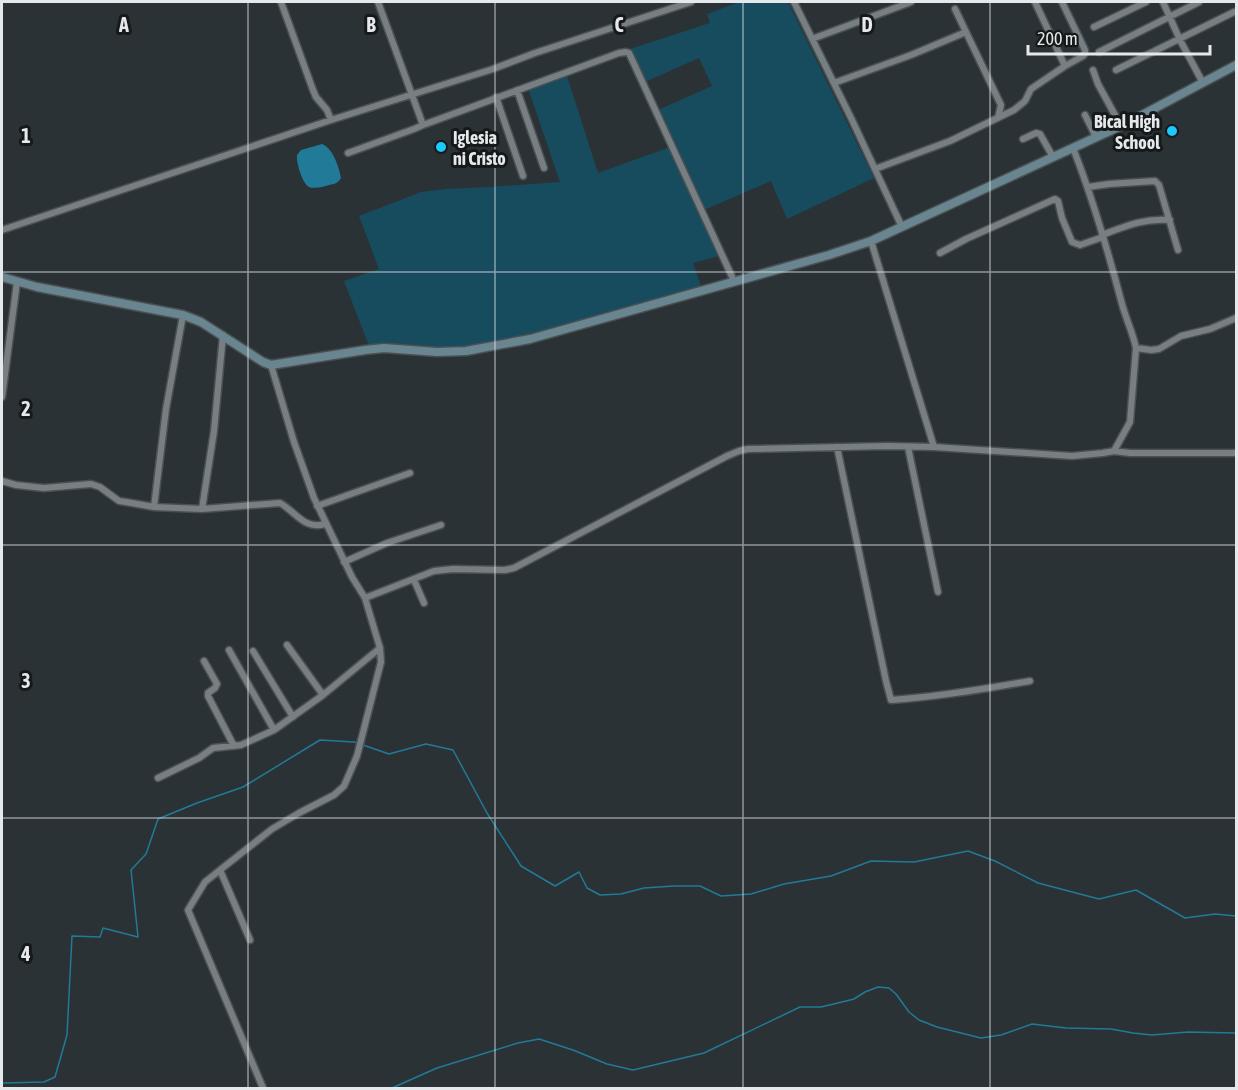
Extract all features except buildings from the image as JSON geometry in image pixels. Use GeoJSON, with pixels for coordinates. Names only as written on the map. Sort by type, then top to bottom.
{"type":"FeatureCollection","features":[{"type":"Feature","properties":{"kind":"street"},"geometry":{"type":"LineString","coordinates":[[281,2],[313,90],[331,120]]}},
{"type":"Feature","properties":{"kind":"street"},"geometry":{"type":"LineString","coordinates":[[378,2],[423,125]]}},
{"type":"Feature","properties":{"kind":"street"},"geometry":{"type":"LineString","coordinates":[[2,230],[692,2]]}},
{"type":"Feature","properties":{"kind":"street"},"geometry":{"type":"LineString","coordinates":[[794,2],[902,227]]}},
{"type":"Feature","properties":{"kind":"street"},"geometry":{"type":"LineString","coordinates":[[812,39],[911,2]]}},
{"type":"Feature","properties":{"kind":"street"},"geometry":{"type":"LineString","coordinates":[[1035,2],[1065,66]]}},
{"type":"Feature","properties":{"kind":"street"},"geometry":{"type":"LineString","coordinates":[[875,169],[950,141],[1022,105],[1031,89],[1083,56],[1085,53],[1062,2]]}},
{"type":"Feature","properties":{"kind":"street"},"geometry":{"type":"LineString","coordinates":[[1094,27],[1146,2]]}},
{"type":"Feature","properties":{"kind":"street"},"geometry":{"type":"LineString","coordinates":[[1163,2],[1203,83]]}},
{"type":"Feature","properties":{"kind":"street"},"geometry":{"type":"LineString","coordinates":[[1099,52],[1199,2]]}},
{"type":"Feature","properties":{"kind":"street"},"geometry":{"type":"LineString","coordinates":[[955,9],[1001,105],[998,118]]}},
{"type":"Feature","properties":{"kind":"street"},"geometry":{"type":"LineString","coordinates":[[1116,70],[1234,12]]}},
{"type":"Feature","properties":{"kind":"street"},"geometry":{"type":"LineString","coordinates":[[834,83],[966,32]]}},
{"type":"Feature","properties":{"kind":"street"},"geometry":{"type":"LineString","coordinates":[[348,153],[626,52],[629,53],[734,281]]}},
{"type":"Feature","properties":{"kind":"street"},"geometry":{"type":"LineString","coordinates":[[2,277],[37,287],[183,315],[201,322],[271,365],[365,350],[404,349],[452,352],[482,348],[530,339],[872,241],[1121,126],[1236,65]]}},
{"type":"Feature","properties":{"kind":"street"},"geometry":{"type":"LineString","coordinates":[[1093,70],[1121,126]]}},
{"type":"Feature","properties":{"kind":"street"},"geometry":{"type":"LineString","coordinates":[[517,90],[544,168]]}},
{"type":"Feature","properties":{"kind":"street"},"geometry":{"type":"LineString","coordinates":[[496,98],[523,176]]}},
{"type":"Feature","properties":{"kind":"street"},"geometry":{"type":"LineString","coordinates":[[1085,115],[1096,137]]}},
{"type":"Feature","properties":{"kind":"street"},"geometry":{"type":"LineString","coordinates":[[1023,139],[1036,133],[1040,134],[1053,157]]}},
{"type":"Feature","properties":{"kind":"street"},"geometry":{"type":"LineString","coordinates":[[1073,148],[1088,187],[1136,348],[1132,413],[1130,422],[1114,451]]}},
{"type":"Feature","properties":{"kind":"street"},"geometry":{"type":"LineString","coordinates":[[1088,187],[1155,181],[1159,184],[1178,250]]}},
{"type":"Feature","properties":{"kind":"street"},"geometry":{"type":"LineString","coordinates":[[940,253],[1055,199],[1058,201],[1071,242],[1080,245],[1146,220],[1170,220]]}},
{"type":"Feature","properties":{"kind":"street"},"geometry":{"type":"LineString","coordinates":[[872,241],[934,447]]}},
{"type":"Feature","properties":{"kind":"street"},"geometry":{"type":"LineString","coordinates":[[2,398],[17,282]]}},
{"type":"Feature","properties":{"kind":"street"},"geometry":{"type":"LineString","coordinates":[[154,507],[166,409],[183,315]]}},
{"type":"Feature","properties":{"kind":"street"},"geometry":{"type":"LineString","coordinates":[[1136,348],[1159,349],[1181,336],[1210,329],[1236,318]]}},
{"type":"Feature","properties":{"kind":"street"},"geometry":{"type":"LineString","coordinates":[[202,509],[214,431],[223,335]]}},
{"type":"Feature","properties":{"kind":"street"},"geometry":{"type":"LineString","coordinates":[[263,1089],[188,910],[206,882],[220,870],[272,829],[340,791],[344,786],[357,756],[381,662],[380,648],[365,598],[357,588],[317,506],[294,442],[271,365]]}},
{"type":"Feature","properties":{"kind":"street"},"geometry":{"type":"LineString","coordinates":[[837,447],[891,700],[929,697],[1030,681]]}},
{"type":"Feature","properties":{"kind":"street"},"geometry":{"type":"LineString","coordinates":[[908,447],[938,592]]}},
{"type":"Feature","properties":{"kind":"street"},"geometry":{"type":"LineString","coordinates":[[365,598],[434,571],[514,568],[699,470],[748,449],[934,447],[1072,456],[1114,451],[1236,453]]}},
{"type":"Feature","properties":{"kind":"street"},"geometry":{"type":"LineString","coordinates":[[317,506],[410,473]]}},
{"type":"Feature","properties":{"kind":"street"},"geometry":{"type":"LineString","coordinates":[[2,481],[45,488],[91,484],[119,501],[154,507],[202,509],[280,503],[304,522],[314,526],[325,524]]}},
{"type":"Feature","properties":{"kind":"street"},"geometry":{"type":"LineString","coordinates":[[344,562],[387,543],[441,525]]}},
{"type":"Feature","properties":{"kind":"street"},"geometry":{"type":"LineString","coordinates":[[414,580],[424,603]]}},
{"type":"Feature","properties":{"kind":"street"},"geometry":{"type":"LineString","coordinates":[[287,645],[323,695]]}},
{"type":"Feature","properties":{"kind":"street"},"geometry":{"type":"LineString","coordinates":[[158,778],[199,758],[213,748],[241,746],[274,730],[323,695],[380,648]]}},
{"type":"Feature","properties":{"kind":"street"},"geometry":{"type":"LineString","coordinates":[[230,650],[274,730]]}},
{"type":"Feature","properties":{"kind":"street"},"geometry":{"type":"LineString","coordinates":[[253,651],[293,717]]}},
{"type":"Feature","properties":{"kind":"street"},"geometry":{"type":"LineString","coordinates":[[204,661],[217,684],[208,696],[234,746]]}},
{"type":"Feature","properties":{"kind":"street"},"geometry":{"type":"LineString","coordinates":[[220,870],[250,940]]}},
{"type":"Feature","properties":{"kind":"shaded area"},"geometry":{"type":"Polygon","coordinates":[[[739,2],[788,2],[874,178],[787,219],[771,181],[704,210],[658,110],[712,86],[699,58],[645,82],[630,49],[710,23],[707,14],[739,2]]]}},
{"type":"Feature","properties":{"kind":"shaded area"},"geometry":{"type":"Polygon","coordinates":[[[567,76],[598,173],[670,147],[719,256],[693,263],[701,286],[590,319],[479,346],[459,349],[369,346],[344,281],[379,269],[359,216],[421,192],[560,182],[528,88],[567,76]]]}},
{"type":"Feature","properties":{"kind":"shaded area"},"geometry":{"type":"Polygon","coordinates":[[[322,144],[332,154],[341,178],[335,184],[311,188],[306,185],[302,177],[297,155],[301,150],[322,144]]]}},
{"type":"Feature","properties":{"kind":"waterway"},"geometry":{"type":"LineString","coordinates":[[2,1083],[44,1082],[55,1077],[67,1035],[72,936],[100,937],[103,928],[138,937],[131,870],[146,854],[158,819],[243,787],[320,740],[358,743]]}},
{"type":"Feature","properties":{"kind":"waterway"},"geometry":{"type":"LineString","coordinates":[[363,745],[389,754],[426,744],[453,750],[487,813],[521,866],[555,886],[579,872],[587,888],[600,895],[674,886],[700,886],[721,896],[751,894],[784,884],[831,876],[871,861],[914,862],[968,851],[995,861],[1038,883],[1099,899],[1136,890],[1185,918],[1215,914],[1236,916]]}},
{"type":"Feature","properties":{"kind":"waterway"},"geometry":{"type":"LineString","coordinates":[[392,1088],[437,1068],[518,1043],[539,1039],[607,1064],[633,1070],[704,1053],[800,1007],[821,1007],[854,999],[878,987],[889,988],[909,1012],[919,1020],[981,1038],[1001,1035],[1032,1024],[1066,1028],[1111,1029],[1152,1035],[1188,1032],[1236,1033]]}},
{"type":"Feature","properties":{"kind":"place","name":"Bical High School"},"geometry":{"type":"Point","coordinates":[1172,131]}},
{"type":"Feature","properties":{"kind":"place","name":"Iglesia ni Cristo"},"geometry":{"type":"Point","coordinates":[441,147]}}]}
